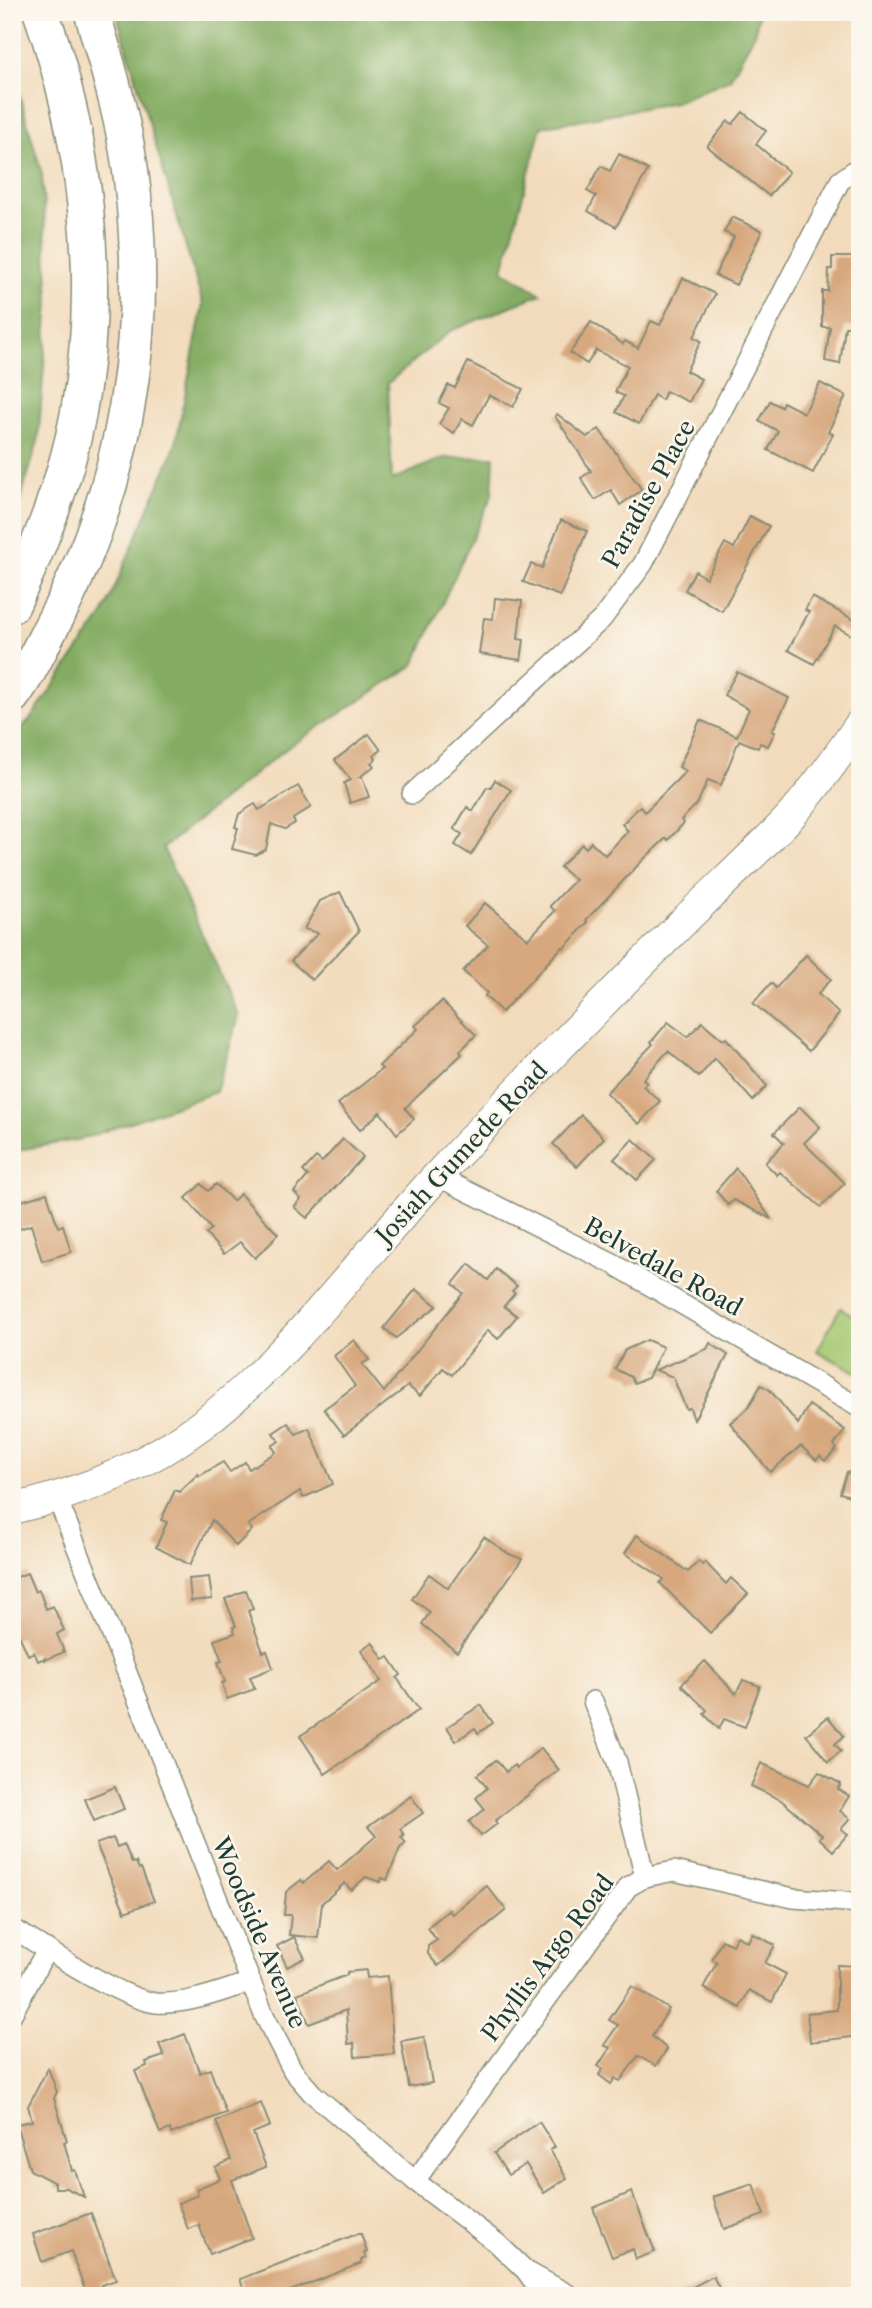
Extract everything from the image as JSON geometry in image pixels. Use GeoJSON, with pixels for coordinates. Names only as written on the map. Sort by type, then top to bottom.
{"type":"FeatureCollection","features":[{"type":"Feature","properties":{"kind":"highway"},"geometry":{"type":"LineString","coordinates":[[12,605],[33,559],[61,480],[78,416],[88,349],[91,286],[84,196],[72,119],[41,12]]}},
{"type":"Feature","properties":{"kind":"highway"},"geometry":{"type":"LineString","coordinates":[[12,696],[68,597],[92,538],[113,475],[133,379],[138,308],[136,234],[130,167],[118,103],[92,12]]}},
{"type":"Feature","properties":{"kind":"main road","name":"Josiah Gumede Road"},"geometry":{"type":"LineString","coordinates":[[12,1509],[57,1499],[115,1476],[169,1447],[235,1397],[280,1354],[438,1176],[679,926],[790,816],[860,724]]}},
{"type":"Feature","properties":{"kind":"street","name":"Paradise Place"},"geometry":{"type":"LineString","coordinates":[[412,794],[602,619],[643,564],[840,181],[855,170],[860,170]]}},
{"type":"Feature","properties":{"kind":"street","name":"Belvedale Road"},"geometry":{"type":"LineString","coordinates":[[438,1176],[613,1264],[860,1408]]}},
{"type":"Feature","properties":{"kind":"street","name":"Woodside Avenue"},"geometry":{"type":"LineString","coordinates":[[57,1499],[264,2015],[293,2070],[328,2108],[415,2181],[497,2243],[526,2270],[544,2296]]}},
{"type":"Feature","properties":{"kind":"street"},"geometry":{"type":"LineString","coordinates":[[593,1701],[617,1762],[645,1877]]}},
{"type":"Feature","properties":{"kind":"street","name":"Phyllis Argo Road"},"geometry":{"type":"LineString","coordinates":[[415,2181],[628,1887],[645,1877],[674,1871],[793,1898],[860,1903]]}},
{"type":"Feature","properties":{"kind":"street"},"geometry":{"type":"LineString","coordinates":[[12,1928],[118,1988],[155,2003],[191,2000],[251,1982]]}},
{"type":"Feature","properties":{"kind":"street"},"geometry":{"type":"LineString","coordinates":[[12,2014],[47,1949]]}},
{"type":"Feature","properties":{"kind":"street"},"geometry":{"type":"LineString","coordinates":[[526,2270],[571,2296]]}},
{"type":"Feature","properties":{"kind":"green space"},"geometry":{"type":"Polygon","coordinates":[[[116,12],[759,12],[755,33],[730,79],[675,102],[541,127],[503,270],[541,294],[450,331],[388,383],[392,480],[443,458],[494,457],[492,495],[414,665],[287,748],[163,848],[239,1016],[216,1092],[82,1139],[12,1151],[12,736],[29,721],[103,615],[175,447],[203,304],[116,12]]]}},
{"type":"Feature","properties":{"kind":"green space"},"geometry":{"type":"Polygon","coordinates":[[[12,68],[42,175],[49,302],[38,441],[12,527],[12,68]]]}},
{"type":"Feature","properties":{"kind":"green space"},"geometry":{"type":"Polygon","coordinates":[[[840,1308],[860,1319],[860,1374],[817,1351],[840,1308]]]}},
{"type":"Feature","properties":{"kind":"building"},"geometry":{"type":"Polygon","coordinates":[[[743,112],[766,131],[756,144],[789,172],[769,196],[707,146],[728,121],[733,124],[743,112]]]}},
{"type":"Feature","properties":{"kind":"building"},"geometry":{"type":"Polygon","coordinates":[[[619,154],[648,170],[616,227],[588,211],[596,196],[587,191],[601,166],[610,171],[619,154]]]}},
{"type":"Feature","properties":{"kind":"building"},"geometry":{"type":"Polygon","coordinates":[[[732,217],[762,231],[736,285],[715,275],[734,237],[724,232],[732,217]]]}},
{"type":"Feature","properties":{"kind":"building"},"geometry":{"type":"Polygon","coordinates":[[[832,257],[856,257],[857,292],[859,291],[856,327],[845,327],[840,364],[825,361],[830,327],[822,327],[822,291],[828,291],[832,257]]]}},
{"type":"Feature","properties":{"kind":"building"},"geometry":{"type":"Polygon","coordinates":[[[683,278],[715,294],[694,337],[701,341],[686,371],[701,379],[689,402],[666,391],[662,400],[654,395],[639,424],[616,412],[624,396],[615,392],[628,366],[596,350],[587,364],[570,353],[591,322],[623,344],[625,341],[638,348],[651,321],[660,325],[683,278]]]}},
{"type":"Feature","properties":{"kind":"building"},"geometry":{"type":"Polygon","coordinates":[[[468,362],[523,389],[513,407],[489,395],[473,425],[462,419],[454,433],[439,424],[449,408],[439,403],[448,385],[455,388],[468,362]]]}},
{"type":"Feature","properties":{"kind":"building"},"geometry":{"type":"Polygon","coordinates":[[[820,383],[846,396],[828,432],[833,434],[813,473],[768,450],[778,431],[759,421],[770,401],[781,407],[783,402],[804,413],[820,383]]]}},
{"type":"Feature","properties":{"kind":"building"},"geometry":{"type":"Polygon","coordinates":[[[557,414],[587,437],[599,429],[642,490],[620,505],[611,490],[595,500],[581,478],[591,471],[555,416],[557,414]]]}},
{"type":"Feature","properties":{"kind":"building"},"geometry":{"type":"Polygon","coordinates":[[[750,516],[769,526],[722,611],[685,590],[695,571],[706,578],[725,543],[734,548],[750,516]]]}},
{"type":"Feature","properties":{"kind":"building"},"geometry":{"type":"Polygon","coordinates":[[[561,520],[587,531],[560,596],[523,582],[531,564],[542,568],[561,520]]]}},
{"type":"Feature","properties":{"kind":"building"},"geometry":{"type":"Polygon","coordinates":[[[812,597],[860,623],[860,640],[835,626],[814,664],[788,650],[809,612],[805,610],[812,597]]]}},
{"type":"Feature","properties":{"kind":"building"},"geometry":{"type":"Polygon","coordinates":[[[495,598],[522,601],[518,639],[524,640],[521,660],[479,654],[484,618],[493,619],[495,598]]]}},
{"type":"Feature","properties":{"kind":"building"},"geometry":{"type":"Polygon","coordinates":[[[737,672],[789,698],[772,731],[775,732],[768,746],[760,743],[758,748],[739,740],[721,785],[708,780],[697,804],[681,820],[684,823],[641,862],[502,1012],[485,996],[487,993],[463,971],[488,945],[465,926],[485,903],[528,939],[555,911],[550,906],[575,880],[560,867],[582,844],[586,848],[591,842],[605,855],[628,831],[622,824],[640,806],[645,812],[686,771],[679,767],[700,720],[737,736],[749,709],[724,695],[737,672]]]}},
{"type":"Feature","properties":{"kind":"building"},"geometry":{"type":"Polygon","coordinates":[[[369,734],[381,750],[374,756],[376,759],[371,763],[374,766],[360,777],[369,797],[350,803],[344,783],[351,780],[335,760],[369,734]]]}},
{"type":"Feature","properties":{"kind":"building"},"geometry":{"type":"Polygon","coordinates":[[[495,780],[511,790],[471,855],[455,845],[462,834],[454,829],[467,807],[473,811],[487,787],[490,788],[495,780]]]}},
{"type":"Feature","properties":{"kind":"building"},"geometry":{"type":"Polygon","coordinates":[[[298,786],[311,807],[293,819],[295,823],[285,829],[271,824],[266,849],[256,855],[232,849],[239,814],[255,804],[259,810],[298,786]]]}},
{"type":"Feature","properties":{"kind":"building"},"geometry":{"type":"Polygon","coordinates":[[[340,892],[359,931],[312,980],[291,961],[318,933],[304,929],[320,901],[340,892]]]}},
{"type":"Feature","properties":{"kind":"building"},"geometry":{"type":"Polygon","coordinates":[[[806,955],[831,979],[818,994],[839,1014],[809,1051],[753,1003],[771,983],[776,988],[806,955]]]}},
{"type":"Feature","properties":{"kind":"building"},"geometry":{"type":"Polygon","coordinates":[[[442,1001],[476,1035],[460,1051],[462,1054],[405,1108],[414,1119],[397,1134],[380,1112],[360,1130],[338,1104],[382,1069],[379,1066],[418,1029],[415,1026],[442,1001]]]}},
{"type":"Feature","properties":{"kind":"building"},"geometry":{"type":"Polygon","coordinates":[[[668,1022],[688,1037],[702,1022],[723,1040],[726,1038],[767,1086],[753,1101],[715,1058],[699,1077],[668,1051],[643,1079],[647,1082],[643,1086],[660,1101],[639,1124],[606,1093],[653,1044],[651,1042],[668,1022]]]}},
{"type":"Feature","properties":{"kind":"building"},"geometry":{"type":"Polygon","coordinates":[[[800,1107],[820,1127],[804,1143],[845,1183],[821,1207],[780,1172],[777,1175],[765,1163],[784,1143],[774,1133],[800,1107]]]}},
{"type":"Feature","properties":{"kind":"building"},"geometry":{"type":"Polygon","coordinates":[[[581,1115],[604,1138],[577,1167],[553,1144],[581,1115]]]}},
{"type":"Feature","properties":{"kind":"building"},"geometry":{"type":"Polygon","coordinates":[[[343,1139],[363,1157],[307,1218],[294,1207],[301,1199],[294,1192],[308,1176],[303,1171],[316,1157],[322,1162],[343,1139]]]}},
{"type":"Feature","properties":{"kind":"building"},"geometry":{"type":"Polygon","coordinates":[[[633,1139],[656,1160],[637,1180],[614,1159],[633,1139]]]}},
{"type":"Feature","properties":{"kind":"building"},"geometry":{"type":"Polygon","coordinates":[[[736,1168],[771,1219],[734,1200],[728,1205],[716,1191],[736,1168]]]}},
{"type":"Feature","properties":{"kind":"building"},"geometry":{"type":"Polygon","coordinates":[[[201,1184],[208,1191],[216,1184],[233,1201],[240,1194],[278,1234],[273,1241],[255,1258],[240,1242],[224,1254],[206,1234],[211,1229],[186,1198],[201,1184]]]}},
{"type":"Feature","properties":{"kind":"building"},"geometry":{"type":"Polygon","coordinates":[[[47,1193],[58,1227],[63,1225],[71,1252],[42,1261],[31,1225],[16,1230],[12,1218],[12,1204],[47,1193]]]}},
{"type":"Feature","properties":{"kind":"building"},"geometry":{"type":"Polygon","coordinates":[[[469,1264],[488,1280],[496,1269],[517,1286],[512,1291],[515,1293],[504,1306],[517,1316],[498,1339],[488,1330],[452,1375],[443,1368],[420,1396],[408,1386],[344,1435],[324,1409],[355,1386],[334,1356],[354,1340],[369,1360],[362,1364],[384,1392],[463,1293],[453,1284],[469,1264]]]}},
{"type":"Feature","properties":{"kind":"building"},"geometry":{"type":"Polygon","coordinates":[[[416,1289],[437,1306],[396,1338],[384,1328],[416,1289]]]}},
{"type":"Feature","properties":{"kind":"building"},"geometry":{"type":"Polygon","coordinates":[[[647,1340],[663,1347],[648,1378],[634,1383],[631,1377],[615,1369],[625,1350],[647,1340]]]}},
{"type":"Feature","properties":{"kind":"building"},"geometry":{"type":"Polygon","coordinates":[[[710,1343],[728,1355],[694,1420],[690,1408],[686,1409],[673,1377],[655,1370],[707,1349],[710,1343]]]}},
{"type":"Feature","properties":{"kind":"building"},"geometry":{"type":"Polygon","coordinates":[[[761,1385],[770,1390],[798,1424],[809,1405],[845,1430],[834,1445],[837,1449],[825,1461],[820,1456],[816,1460],[801,1446],[770,1472],[730,1423],[748,1408],[761,1385]]]}},
{"type":"Feature","properties":{"kind":"building"},"geometry":{"type":"Polygon","coordinates":[[[288,1423],[296,1434],[309,1428],[333,1484],[303,1498],[300,1491],[248,1525],[252,1530],[236,1546],[212,1520],[190,1565],[156,1547],[167,1522],[161,1520],[175,1490],[179,1492],[198,1474],[199,1476],[223,1462],[230,1472],[245,1462],[249,1469],[276,1452],[272,1446],[279,1441],[273,1433],[288,1423]]]}},
{"type":"Feature","properties":{"kind":"building"},"geometry":{"type":"Polygon","coordinates":[[[847,1472],[860,1476],[860,1499],[840,1493],[847,1472]]]}},
{"type":"Feature","properties":{"kind":"building"},"geometry":{"type":"Polygon","coordinates":[[[637,1535],[688,1572],[699,1561],[702,1565],[705,1562],[726,1584],[731,1578],[748,1594],[710,1633],[660,1583],[664,1579],[625,1553],[637,1535]]]}},
{"type":"Feature","properties":{"kind":"building"},"geometry":{"type":"Polygon","coordinates":[[[484,1537],[509,1554],[522,1559],[457,1652],[422,1624],[430,1612],[412,1599],[429,1574],[448,1588],[484,1537]]]}},
{"type":"Feature","properties":{"kind":"building"},"geometry":{"type":"Polygon","coordinates":[[[27,1573],[35,1592],[39,1590],[46,1609],[53,1606],[64,1630],[57,1634],[64,1652],[45,1660],[38,1661],[34,1652],[28,1655],[20,1637],[12,1640],[12,1579],[27,1573]]]}},
{"type":"Feature","properties":{"kind":"building"},"geometry":{"type":"Polygon","coordinates":[[[209,1577],[212,1599],[191,1601],[189,1579],[209,1577]]]}},
{"type":"Feature","properties":{"kind":"building"},"geometry":{"type":"Polygon","coordinates":[[[246,1590],[253,1609],[248,1611],[263,1652],[267,1651],[273,1668],[250,1677],[255,1689],[227,1699],[218,1662],[222,1661],[214,1640],[235,1633],[233,1627],[236,1626],[225,1599],[246,1590]]]}},
{"type":"Feature","properties":{"kind":"building"},"geometry":{"type":"Polygon","coordinates":[[[372,1642],[384,1660],[389,1657],[401,1675],[397,1678],[419,1710],[325,1774],[300,1736],[381,1681],[361,1650],[372,1642]]]}},
{"type":"Feature","properties":{"kind":"building"},"geometry":{"type":"Polygon","coordinates":[[[705,1661],[736,1694],[743,1680],[760,1686],[745,1727],[724,1719],[719,1729],[704,1714],[707,1710],[681,1685],[705,1661]]]}},
{"type":"Feature","properties":{"kind":"building"},"geometry":{"type":"Polygon","coordinates":[[[481,1705],[493,1723],[478,1733],[475,1728],[456,1741],[447,1727],[481,1705]]]}},
{"type":"Feature","properties":{"kind":"building"},"geometry":{"type":"Polygon","coordinates":[[[828,1717],[844,1736],[835,1744],[841,1751],[828,1762],[806,1735],[828,1717]]]}},
{"type":"Feature","properties":{"kind":"building"},"geometry":{"type":"Polygon","coordinates":[[[541,1748],[559,1770],[495,1821],[497,1824],[481,1836],[469,1822],[485,1809],[476,1798],[487,1788],[477,1775],[496,1760],[506,1772],[514,1765],[517,1768],[541,1748]]]}},
{"type":"Feature","properties":{"kind":"building"},"geometry":{"type":"Polygon","coordinates":[[[761,1763],[809,1785],[819,1772],[841,1784],[838,1789],[849,1796],[840,1811],[850,1819],[841,1829],[848,1834],[833,1851],[819,1838],[822,1835],[781,1800],[751,1786],[761,1763]]]}},
{"type":"Feature","properties":{"kind":"building"},"geometry":{"type":"Polygon","coordinates":[[[115,1787],[124,1809],[94,1821],[85,1799],[115,1787]]]}},
{"type":"Feature","properties":{"kind":"building"},"geometry":{"type":"Polygon","coordinates":[[[411,1796],[423,1813],[400,1829],[404,1835],[401,1837],[406,1843],[400,1848],[387,1880],[382,1878],[380,1882],[366,1877],[351,1890],[345,1883],[322,1903],[318,1938],[289,1935],[291,1915],[284,1915],[286,1892],[301,1880],[304,1883],[329,1861],[337,1870],[376,1836],[368,1827],[411,1796]]]}},
{"type":"Feature","properties":{"kind":"building"},"geometry":{"type":"Polygon","coordinates":[[[113,1838],[117,1847],[124,1844],[132,1863],[136,1862],[139,1869],[141,1868],[154,1901],[125,1912],[96,1844],[113,1838]]]}},
{"type":"Feature","properties":{"kind":"building"},"geometry":{"type":"Polygon","coordinates":[[[487,1886],[506,1910],[438,1966],[428,1954],[428,1946],[437,1940],[427,1928],[449,1910],[452,1914],[487,1886]]]}},
{"type":"Feature","properties":{"kind":"building"},"geometry":{"type":"Polygon","coordinates":[[[752,1933],[775,1945],[765,1963],[786,1974],[772,2002],[749,1990],[740,2008],[703,1988],[717,1962],[712,1959],[722,1940],[732,1945],[737,1936],[748,1942],[752,1933]]]}},
{"type":"Feature","properties":{"kind":"building"},"geometry":{"type":"Polygon","coordinates":[[[294,1937],[305,1958],[287,1967],[277,1946],[294,1937]]]}},
{"type":"Feature","properties":{"kind":"building"},"geometry":{"type":"Polygon","coordinates":[[[837,1965],[860,1966],[860,2036],[810,2042],[807,2013],[837,2010],[837,1965]]]}},
{"type":"Feature","properties":{"kind":"building"},"geometry":{"type":"Polygon","coordinates":[[[366,1970],[367,1978],[388,1976],[394,2054],[355,2057],[354,2043],[348,2044],[346,2010],[309,2024],[297,1994],[347,1975],[347,1972],[366,1970]]]}},
{"type":"Feature","properties":{"kind":"building"},"geometry":{"type":"Polygon","coordinates":[[[632,1986],[669,2009],[652,2036],[667,2049],[656,2066],[638,2056],[620,2081],[615,2078],[611,2084],[599,2075],[603,2069],[598,2066],[610,2048],[604,2045],[618,2025],[609,2020],[632,1986]]]}},
{"type":"Feature","properties":{"kind":"building"},"geometry":{"type":"Polygon","coordinates":[[[185,2034],[200,2073],[210,2069],[226,2113],[171,2134],[170,2129],[160,2133],[135,2071],[147,2066],[146,2062],[164,2056],[159,2044],[185,2034]]]}},
{"type":"Feature","properties":{"kind":"building"},"geometry":{"type":"Polygon","coordinates":[[[424,2037],[432,2083],[409,2087],[401,2041],[424,2037]]]}},
{"type":"Feature","properties":{"kind":"building"},"geometry":{"type":"Polygon","coordinates":[[[48,2068],[57,2092],[54,2098],[67,2141],[64,2142],[72,2171],[75,2170],[84,2197],[66,2188],[55,2188],[55,2183],[30,2170],[16,2124],[32,2121],[28,2106],[48,2068]]]}},
{"type":"Feature","properties":{"kind":"building"},"geometry":{"type":"Polygon","coordinates":[[[261,2103],[270,2126],[253,2133],[266,2167],[232,2180],[252,2238],[210,2254],[199,2225],[188,2229],[178,2203],[198,2195],[196,2189],[220,2179],[215,2167],[231,2160],[216,2121],[261,2103]]]}},
{"type":"Feature","properties":{"kind":"building"},"geometry":{"type":"Polygon","coordinates":[[[539,2122],[555,2147],[550,2150],[567,2178],[544,2193],[526,2164],[508,2175],[494,2153],[539,2122]]]}},
{"type":"Feature","properties":{"kind":"building"},"geometry":{"type":"Polygon","coordinates":[[[753,2184],[764,2215],[724,2229],[713,2197],[753,2184]]]}},
{"type":"Feature","properties":{"kind":"building"},"geometry":{"type":"Polygon","coordinates":[[[632,2192],[655,2252],[636,2259],[633,2249],[612,2257],[593,2208],[632,2192]]]}},
{"type":"Feature","properties":{"kind":"building"},"geometry":{"type":"Polygon","coordinates":[[[91,2213],[116,2280],[101,2285],[105,2296],[87,2296],[71,2251],[42,2262],[33,2234],[91,2213]]]}},
{"type":"Feature","properties":{"kind":"building"},"geometry":{"type":"Polygon","coordinates":[[[361,2234],[367,2252],[364,2253],[366,2258],[361,2260],[362,2263],[278,2296],[246,2296],[240,2279],[361,2234]]]}},
{"type":"Feature","properties":{"kind":"building"},"geometry":{"type":"Polygon","coordinates":[[[713,2276],[723,2296],[676,2296],[713,2276]]]}}]}
